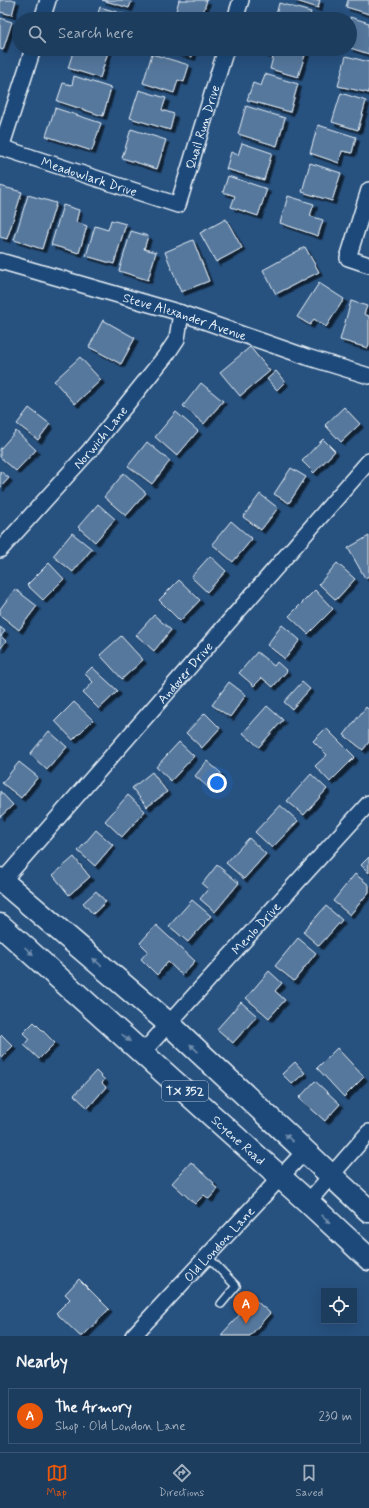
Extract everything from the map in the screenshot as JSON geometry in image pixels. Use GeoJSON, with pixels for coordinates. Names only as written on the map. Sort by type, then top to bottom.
{"type":"FeatureCollection","features":[{"type":"Feature","properties":{"kind":"main road","name":"TX 352"},"geometry":{"type":"LineString","coordinates":[[1,881],[168,1023],[369,1212]]}},
{"type":"Feature","properties":{"kind":"main road","name":"Scyene Road"},"geometry":{"type":"LineString","coordinates":[[0,925],[282,1178],[369,1259]]}},
{"type":"Feature","properties":{"kind":"street"},"geometry":{"type":"LineString","coordinates":[[44,12],[48,0]]}},
{"type":"Feature","properties":{"kind":"street"},"geometry":{"type":"LineString","coordinates":[[237,12],[240,0]]}},
{"type":"Feature","properties":{"kind":"street"},"geometry":{"type":"LineString","coordinates":[[0,148],[31,56]]}},
{"type":"Feature","properties":{"kind":"street","name":"Quail Run Drive"},"geometry":{"type":"LineString","coordinates":[[178,205],[224,56]]}},
{"type":"Feature","properties":{"kind":"street","name":"Meadowlark Drive"},"geometry":{"type":"LineString","coordinates":[[0,148],[178,205]]}},
{"type":"Feature","properties":{"kind":"street"},"geometry":{"type":"LineString","coordinates":[[369,190],[348,258],[369,265]]}},
{"type":"Feature","properties":{"kind":"street","name":"Steve Alexander Avenue"},"geometry":{"type":"LineString","coordinates":[[0,261],[181,313],[307,357],[369,376]]}},
{"type":"Feature","properties":{"kind":"street","name":"Norwich Lane"},"geometry":{"type":"LineString","coordinates":[[0,550],[90,450],[167,354],[177,339],[181,313]]}},
{"type":"Feature","properties":{"kind":"street","name":"Andover Drive"},"geometry":{"type":"LineString","coordinates":[[1,881],[369,461]]}},
{"type":"Feature","properties":{"kind":"street","name":"Menlo Drive"},"geometry":{"type":"LineString","coordinates":[[142,1053],[369,803]]}},
{"type":"Feature","properties":{"kind":"street"},"geometry":{"type":"LineString","coordinates":[[308,1202],[369,1132]]}},
{"type":"Feature","properties":{"kind":"street","name":"Old London Lane"},"geometry":{"type":"LineString","coordinates":[[133,1336],[282,1178],[304,1152]]}},
{"type":"Feature","properties":{"kind":"lane"},"geometry":{"type":"LineString","coordinates":[[208,1257],[236,1286],[222,1304]]}},
{"type":"Feature","properties":{"kind":"building"},"geometry":{"type":"Polygon","coordinates":[[[0,0],[16,0],[12,15],[0,12],[0,0]]]}},
{"type":"Feature","properties":{"kind":"building"},"geometry":{"type":"Polygon","coordinates":[[[102,0],[132,0],[129,8],[102,0]]]}},
{"type":"Feature","properties":{"kind":"building"},"geometry":{"type":"Polygon","coordinates":[[[179,0],[207,0],[203,12],[176,12],[179,0]]]}},
{"type":"Feature","properties":{"kind":"building"},"geometry":{"type":"Polygon","coordinates":[[[293,0],[320,0],[318,8],[293,0]]]}},
{"type":"Feature","properties":{"kind":"building"},"geometry":{"type":"Polygon","coordinates":[[[348,0],[369,0],[369,14],[346,7],[348,0]]]}},
{"type":"Feature","properties":{"kind":"building"},"geometry":{"type":"Polygon","coordinates":[[[279,3],[311,12],[277,12],[279,3]]]}},
{"type":"Feature","properties":{"kind":"building"},"geometry":{"type":"Polygon","coordinates":[[[100,7],[117,12],[98,12],[100,7]]]}},
{"type":"Feature","properties":{"kind":"building"},"geometry":{"type":"Polygon","coordinates":[[[0,18],[12,22],[3,50],[0,49],[0,18]]]}},
{"type":"Feature","properties":{"kind":"building"},"geometry":{"type":"Polygon","coordinates":[[[357,19],[369,23],[369,54],[357,50],[357,19]]]}},
{"type":"Feature","properties":{"kind":"building"},"geometry":{"type":"Polygon","coordinates":[[[72,56],[107,56],[100,78],[68,68],[72,56]]]}},
{"type":"Feature","properties":{"kind":"building"},"geometry":{"type":"Polygon","coordinates":[[[151,56],[159,56],[189,65],[184,82],[178,80],[174,93],[143,83],[151,56]]]}},
{"type":"Feature","properties":{"kind":"building"},"geometry":{"type":"Polygon","coordinates":[[[270,56],[305,56],[298,77],[270,69],[273,57],[270,56]]]}},
{"type":"Feature","properties":{"kind":"building"},"geometry":{"type":"Polygon","coordinates":[[[346,56],[369,62],[369,93],[338,86],[346,56]]]}},
{"type":"Feature","properties":{"kind":"building"},"geometry":{"type":"Polygon","coordinates":[[[265,74],[298,84],[290,112],[247,100],[253,83],[261,86],[265,74]]]}},
{"type":"Feature","properties":{"kind":"building"},"geometry":{"type":"Polygon","coordinates":[[[74,76],[111,88],[103,116],[57,101],[63,83],[72,85],[74,76]]]}},
{"type":"Feature","properties":{"kind":"building"},"geometry":{"type":"Polygon","coordinates":[[[139,90],[166,98],[162,110],[174,114],[170,130],[130,118],[139,90]]]}},
{"type":"Feature","properties":{"kind":"building"},"geometry":{"type":"Polygon","coordinates":[[[341,93],[366,101],[358,130],[332,122],[341,93]]]}},
{"type":"Feature","properties":{"kind":"building"},"geometry":{"type":"Polygon","coordinates":[[[246,106],[285,118],[277,146],[238,134],[246,106]]]}},
{"type":"Feature","properties":{"kind":"building"},"geometry":{"type":"Polygon","coordinates":[[[55,108],[101,123],[92,151],[46,136],[55,108]]]}},
{"type":"Feature","properties":{"kind":"building"},"geometry":{"type":"Polygon","coordinates":[[[318,125],[356,137],[352,153],[342,151],[339,163],[310,153],[318,125]]]}},
{"type":"Feature","properties":{"kind":"building"},"geometry":{"type":"Polygon","coordinates":[[[131,129],[166,140],[157,169],[122,158],[131,129]]]}},
{"type":"Feature","properties":{"kind":"building"},"geometry":{"type":"Polygon","coordinates":[[[242,143],[272,153],[264,180],[226,169],[231,152],[238,155],[242,143]]]}},
{"type":"Feature","properties":{"kind":"building"},"geometry":{"type":"Polygon","coordinates":[[[310,163],[341,173],[332,201],[302,192],[310,163]]]}},
{"type":"Feature","properties":{"kind":"building"},"geometry":{"type":"Polygon","coordinates":[[[228,176],[267,189],[258,216],[231,207],[235,196],[223,192],[228,176]]]}},
{"type":"Feature","properties":{"kind":"building"},"geometry":{"type":"Polygon","coordinates":[[[0,186],[22,192],[7,239],[0,237],[0,186]]]}},
{"type":"Feature","properties":{"kind":"building"},"geometry":{"type":"Polygon","coordinates":[[[28,195],[56,203],[42,249],[14,240],[28,195]]]}},
{"type":"Feature","properties":{"kind":"building"},"geometry":{"type":"Polygon","coordinates":[[[288,196],[314,204],[310,216],[323,220],[318,236],[280,223],[288,196]]]}},
{"type":"Feature","properties":{"kind":"building"},"geometry":{"type":"Polygon","coordinates":[[[63,205],[79,210],[76,222],[87,226],[79,253],[51,245],[63,205]]]}},
{"type":"Feature","properties":{"kind":"building"},"geometry":{"type":"Polygon","coordinates":[[[226,219],[242,248],[216,262],[200,233],[226,219]]]}},
{"type":"Feature","properties":{"kind":"building"},"geometry":{"type":"Polygon","coordinates":[[[111,220],[126,224],[114,264],[86,256],[95,226],[108,230],[111,220]]]}},
{"type":"Feature","properties":{"kind":"building"},"geometry":{"type":"Polygon","coordinates":[[[131,231],[148,236],[144,249],[156,252],[148,280],[119,271],[131,231]]]}},
{"type":"Feature","properties":{"kind":"building"},"geometry":{"type":"Polygon","coordinates":[[[193,240],[209,281],[181,292],[165,252],[193,240]]]}},
{"type":"Feature","properties":{"kind":"building"},"geometry":{"type":"Polygon","coordinates":[[[305,247],[319,272],[276,294],[263,270],[305,247]]]}},
{"type":"Feature","properties":{"kind":"building"},"geometry":{"type":"Polygon","coordinates":[[[319,283],[344,299],[326,327],[314,319],[310,325],[297,317],[319,283]]]}},
{"type":"Feature","properties":{"kind":"building"},"geometry":{"type":"Polygon","coordinates":[[[351,301],[367,306],[364,314],[369,316],[368,348],[340,340],[351,301]]]}},
{"type":"Feature","properties":{"kind":"building"},"geometry":{"type":"Polygon","coordinates":[[[103,320],[135,338],[121,364],[89,347],[103,320]]]}},
{"type":"Feature","properties":{"kind":"building"},"geometry":{"type":"Polygon","coordinates":[[[250,347],[270,371],[240,396],[220,372],[250,347]]]}},
{"type":"Feature","properties":{"kind":"building"},"geometry":{"type":"Polygon","coordinates":[[[80,357],[101,380],[75,404],[54,381],[80,357]]]}},
{"type":"Feature","properties":{"kind":"building"},"geometry":{"type":"Polygon","coordinates":[[[276,371],[285,382],[277,390],[267,379],[276,371]]]}},
{"type":"Feature","properties":{"kind":"building"},"geometry":{"type":"Polygon","coordinates":[[[201,383],[223,401],[204,424],[183,406],[201,383]]]}},
{"type":"Feature","properties":{"kind":"building"},"geometry":{"type":"Polygon","coordinates":[[[344,407],[360,424],[341,442],[325,425],[344,407]]]}},
{"type":"Feature","properties":{"kind":"building"},"geometry":{"type":"Polygon","coordinates":[[[29,408],[50,424],[38,440],[17,424],[29,408]]]}},
{"type":"Feature","properties":{"kind":"building"},"geometry":{"type":"Polygon","coordinates":[[[176,412],[198,431],[177,456],[155,437],[176,412]]]}},
{"type":"Feature","properties":{"kind":"building"},"geometry":{"type":"Polygon","coordinates":[[[16,431],[36,450],[16,471],[0,457],[0,449],[16,431]]]}},
{"type":"Feature","properties":{"kind":"building"},"geometry":{"type":"Polygon","coordinates":[[[323,439],[335,451],[314,473],[302,461],[323,439]]]}},
{"type":"Feature","properties":{"kind":"building"},"geometry":{"type":"Polygon","coordinates":[[[147,442],[170,461],[152,484],[128,466],[147,442]]]}},
{"type":"Feature","properties":{"kind":"building"},"geometry":{"type":"Polygon","coordinates":[[[291,468],[306,477],[289,503],[274,494],[291,468]]]}},
{"type":"Feature","properties":{"kind":"building"},"geometry":{"type":"Polygon","coordinates":[[[0,471],[9,478],[0,488],[0,471]]]}},
{"type":"Feature","properties":{"kind":"building"},"geometry":{"type":"Polygon","coordinates":[[[124,473],[146,493],[126,516],[104,497],[124,473]]]}},
{"type":"Feature","properties":{"kind":"building"},"geometry":{"type":"Polygon","coordinates":[[[260,494],[278,508],[261,530],[243,517],[260,494]]]}},
{"type":"Feature","properties":{"kind":"building"},"geometry":{"type":"Polygon","coordinates":[[[98,504],[115,519],[95,542],[78,527],[98,504]]]}},
{"type":"Feature","properties":{"kind":"building"},"geometry":{"type":"Polygon","coordinates":[[[231,521],[252,539],[233,562],[212,544],[231,521]]]}},
{"type":"Feature","properties":{"kind":"building"},"geometry":{"type":"Polygon","coordinates":[[[72,533],[92,549],[73,572],[53,556],[72,533]]]}},
{"type":"Feature","properties":{"kind":"building"},"geometry":{"type":"Polygon","coordinates":[[[369,536],[369,576],[365,578],[348,548],[369,536]]]}},
{"type":"Feature","properties":{"kind":"building"},"geometry":{"type":"Polygon","coordinates":[[[210,556],[226,571],[207,592],[191,577],[210,556]]]}},
{"type":"Feature","properties":{"kind":"building"},"geometry":{"type":"Polygon","coordinates":[[[49,563],[64,579],[43,600],[27,585],[49,563]]]}},
{"type":"Feature","properties":{"kind":"building"},"geometry":{"type":"Polygon","coordinates":[[[337,563],[355,579],[336,600],[319,584],[337,563]]]}},
{"type":"Feature","properties":{"kind":"building"},"geometry":{"type":"Polygon","coordinates":[[[179,580],[200,600],[180,621],[159,600],[179,580]]]}},
{"type":"Feature","properties":{"kind":"building"},"geometry":{"type":"Polygon","coordinates":[[[15,589],[37,606],[19,630],[0,615],[0,609],[15,589]]]}},
{"type":"Feature","properties":{"kind":"building"},"geometry":{"type":"Polygon","coordinates":[[[315,590],[333,609],[308,634],[289,616],[315,590]]]}},
{"type":"Feature","properties":{"kind":"building"},"geometry":{"type":"Polygon","coordinates":[[[154,615],[171,630],[154,651],[136,635],[154,615]]]}},
{"type":"Feature","properties":{"kind":"building"},"geometry":{"type":"Polygon","coordinates":[[[282,625],[300,640],[285,659],[267,645],[282,625]]]}},
{"type":"Feature","properties":{"kind":"building"},"geometry":{"type":"Polygon","coordinates":[[[0,627],[5,631],[1,636],[6,641],[0,649],[0,627]]]}},
{"type":"Feature","properties":{"kind":"building"},"geometry":{"type":"Polygon","coordinates":[[[121,636],[143,660],[122,679],[100,655],[121,636]]]}},
{"type":"Feature","properties":{"kind":"building"},"geometry":{"type":"Polygon","coordinates":[[[257,652],[274,666],[277,662],[287,671],[273,687],[262,678],[254,686],[239,673],[257,652]]]}},
{"type":"Feature","properties":{"kind":"building"},"geometry":{"type":"Polygon","coordinates":[[[92,667],[118,691],[99,709],[83,693],[93,682],[85,674],[92,667]]]}},
{"type":"Feature","properties":{"kind":"building"},"geometry":{"type":"Polygon","coordinates":[[[229,682],[246,695],[230,717],[212,705],[229,682]]]}},
{"type":"Feature","properties":{"kind":"building"},"geometry":{"type":"Polygon","coordinates":[[[302,682],[310,689],[292,709],[284,702],[302,682]]]}},
{"type":"Feature","properties":{"kind":"building"},"geometry":{"type":"Polygon","coordinates":[[[74,702],[93,720],[73,740],[55,721],[74,702]]]}},
{"type":"Feature","properties":{"kind":"building"},"geometry":{"type":"Polygon","coordinates":[[[267,706],[283,720],[259,747],[243,733],[267,706]]]}},
{"type":"Feature","properties":{"kind":"building"},"geometry":{"type":"Polygon","coordinates":[[[366,707],[369,710],[369,742],[363,750],[344,735],[366,707]]]}},
{"type":"Feature","properties":{"kind":"building"},"geometry":{"type":"Polygon","coordinates":[[[205,713],[220,728],[202,748],[186,733],[205,713]]]}},
{"type":"Feature","properties":{"kind":"building"},"geometry":{"type":"Polygon","coordinates":[[[326,728],[355,757],[330,782],[315,766],[327,755],[313,741],[326,728]]]}},
{"type":"Feature","properties":{"kind":"building"},"geometry":{"type":"Polygon","coordinates":[[[49,731],[67,747],[47,770],[30,754],[49,731]]]}},
{"type":"Feature","properties":{"kind":"building"},"geometry":{"type":"Polygon","coordinates":[[[179,742],[194,756],[171,781],[156,767],[179,742]]]}},
{"type":"Feature","properties":{"kind":"building"},"geometry":{"type":"Polygon","coordinates":[[[207,761],[221,773],[209,788],[195,776],[207,761]]]}},
{"type":"Feature","properties":{"kind":"building"},"geometry":{"type":"Polygon","coordinates":[[[19,762],[38,777],[21,798],[2,783],[19,762]]]}},
{"type":"Feature","properties":{"kind":"building"},"geometry":{"type":"Polygon","coordinates":[[[152,772],[167,792],[147,807],[132,788],[152,772]]]}},
{"type":"Feature","properties":{"kind":"building"},"geometry":{"type":"Polygon","coordinates":[[[311,774],[327,789],[304,815],[287,801],[311,774]]]}},
{"type":"Feature","properties":{"kind":"building"},"geometry":{"type":"Polygon","coordinates":[[[0,791],[13,805],[0,817],[0,791]]]}},
{"type":"Feature","properties":{"kind":"building"},"geometry":{"type":"Polygon","coordinates":[[[128,795],[145,811],[122,837],[105,821],[128,795]]]}},
{"type":"Feature","properties":{"kind":"building"},"geometry":{"type":"Polygon","coordinates":[[[280,805],[298,821],[272,848],[255,832],[280,805]]]}},
{"type":"Feature","properties":{"kind":"building"},"geometry":{"type":"Polygon","coordinates":[[[96,830],[113,845],[95,866],[78,851],[96,830]]]}},
{"type":"Feature","properties":{"kind":"building"},"geometry":{"type":"Polygon","coordinates":[[[249,838],[266,854],[244,879],[226,863],[249,838]]]}},
{"type":"Feature","properties":{"kind":"building"},"geometry":{"type":"Polygon","coordinates":[[[74,857],[90,877],[69,895],[53,875],[74,857]]]}},
{"type":"Feature","properties":{"kind":"building"},"geometry":{"type":"Polygon","coordinates":[[[369,857],[369,873],[361,865],[369,857]]]}},
{"type":"Feature","properties":{"kind":"building"},"geometry":{"type":"Polygon","coordinates":[[[217,865],[239,883],[215,912],[200,899],[208,889],[202,884],[217,865]]]}},
{"type":"Feature","properties":{"kind":"building"},"geometry":{"type":"Polygon","coordinates":[[[355,874],[369,885],[369,892],[350,915],[333,901],[355,874]]]}},
{"type":"Feature","properties":{"kind":"building"},"geometry":{"type":"Polygon","coordinates":[[[96,891],[106,902],[93,914],[83,903],[96,891]]]}},
{"type":"Feature","properties":{"kind":"building"},"geometry":{"type":"Polygon","coordinates":[[[192,900],[211,916],[188,942],[169,926],[192,900]]]}},
{"type":"Feature","properties":{"kind":"building"},"geometry":{"type":"Polygon","coordinates":[[[326,906],[342,920],[319,946],[303,932],[326,906]]]}},
{"type":"Feature","properties":{"kind":"building"},"geometry":{"type":"Polygon","coordinates":[[[156,925],[195,961],[182,975],[168,962],[157,975],[141,959],[148,951],[140,943],[156,925]]]}},
{"type":"Feature","properties":{"kind":"building"},"geometry":{"type":"Polygon","coordinates":[[[298,938],[316,953],[294,981],[275,966],[298,938]]]}},
{"type":"Feature","properties":{"kind":"building"},"geometry":{"type":"Polygon","coordinates":[[[269,971],[282,983],[275,991],[285,1000],[269,1018],[246,998],[269,971]]]}},
{"type":"Feature","properties":{"kind":"building"},"geometry":{"type":"Polygon","coordinates":[[[241,1002],[257,1016],[233,1043],[217,1029],[241,1002]]]}},
{"type":"Feature","properties":{"kind":"building"},"geometry":{"type":"Polygon","coordinates":[[[34,1022],[55,1043],[39,1059],[24,1045],[29,1039],[23,1033],[34,1022]]]}},
{"type":"Feature","properties":{"kind":"building"},"geometry":{"type":"Polygon","coordinates":[[[2,1035],[13,1046],[0,1059],[0,1037],[2,1035]]]}},
{"type":"Feature","properties":{"kind":"building"},"geometry":{"type":"Polygon","coordinates":[[[337,1048],[364,1077],[344,1097],[317,1068],[337,1048]]]}},
{"type":"Feature","properties":{"kind":"building"},"geometry":{"type":"Polygon","coordinates":[[[295,1062],[305,1073],[292,1084],[282,1074],[295,1062]]]}},
{"type":"Feature","properties":{"kind":"building"},"geometry":{"type":"Polygon","coordinates":[[[96,1071],[105,1080],[102,1083],[106,1087],[88,1108],[74,1095],[96,1071]]]}},
{"type":"Feature","properties":{"kind":"building"},"geometry":{"type":"Polygon","coordinates":[[[315,1081],[340,1104],[325,1121],[299,1098],[315,1081]]]}},
{"type":"Feature","properties":{"kind":"building"},"geometry":{"type":"Polygon","coordinates":[[[191,1162],[214,1183],[213,1185],[218,1189],[209,1199],[204,1195],[195,1204],[172,1183],[191,1162]]]}},
{"type":"Feature","properties":{"kind":"building"},"geometry":{"type":"Polygon","coordinates":[[[79,1279],[109,1309],[83,1336],[80,1336],[56,1313],[70,1299],[65,1294],[79,1279]]]}},
{"type":"Feature","properties":{"kind":"building"},"geometry":{"type":"Polygon","coordinates":[[[254,1299],[270,1313],[250,1336],[221,1335],[254,1299]]]}},
{"type":"Feature","properties":{"kind":"place","name":"The Armory"},"geometry":{"type":"Point","coordinates":[246,1324]}}]}
